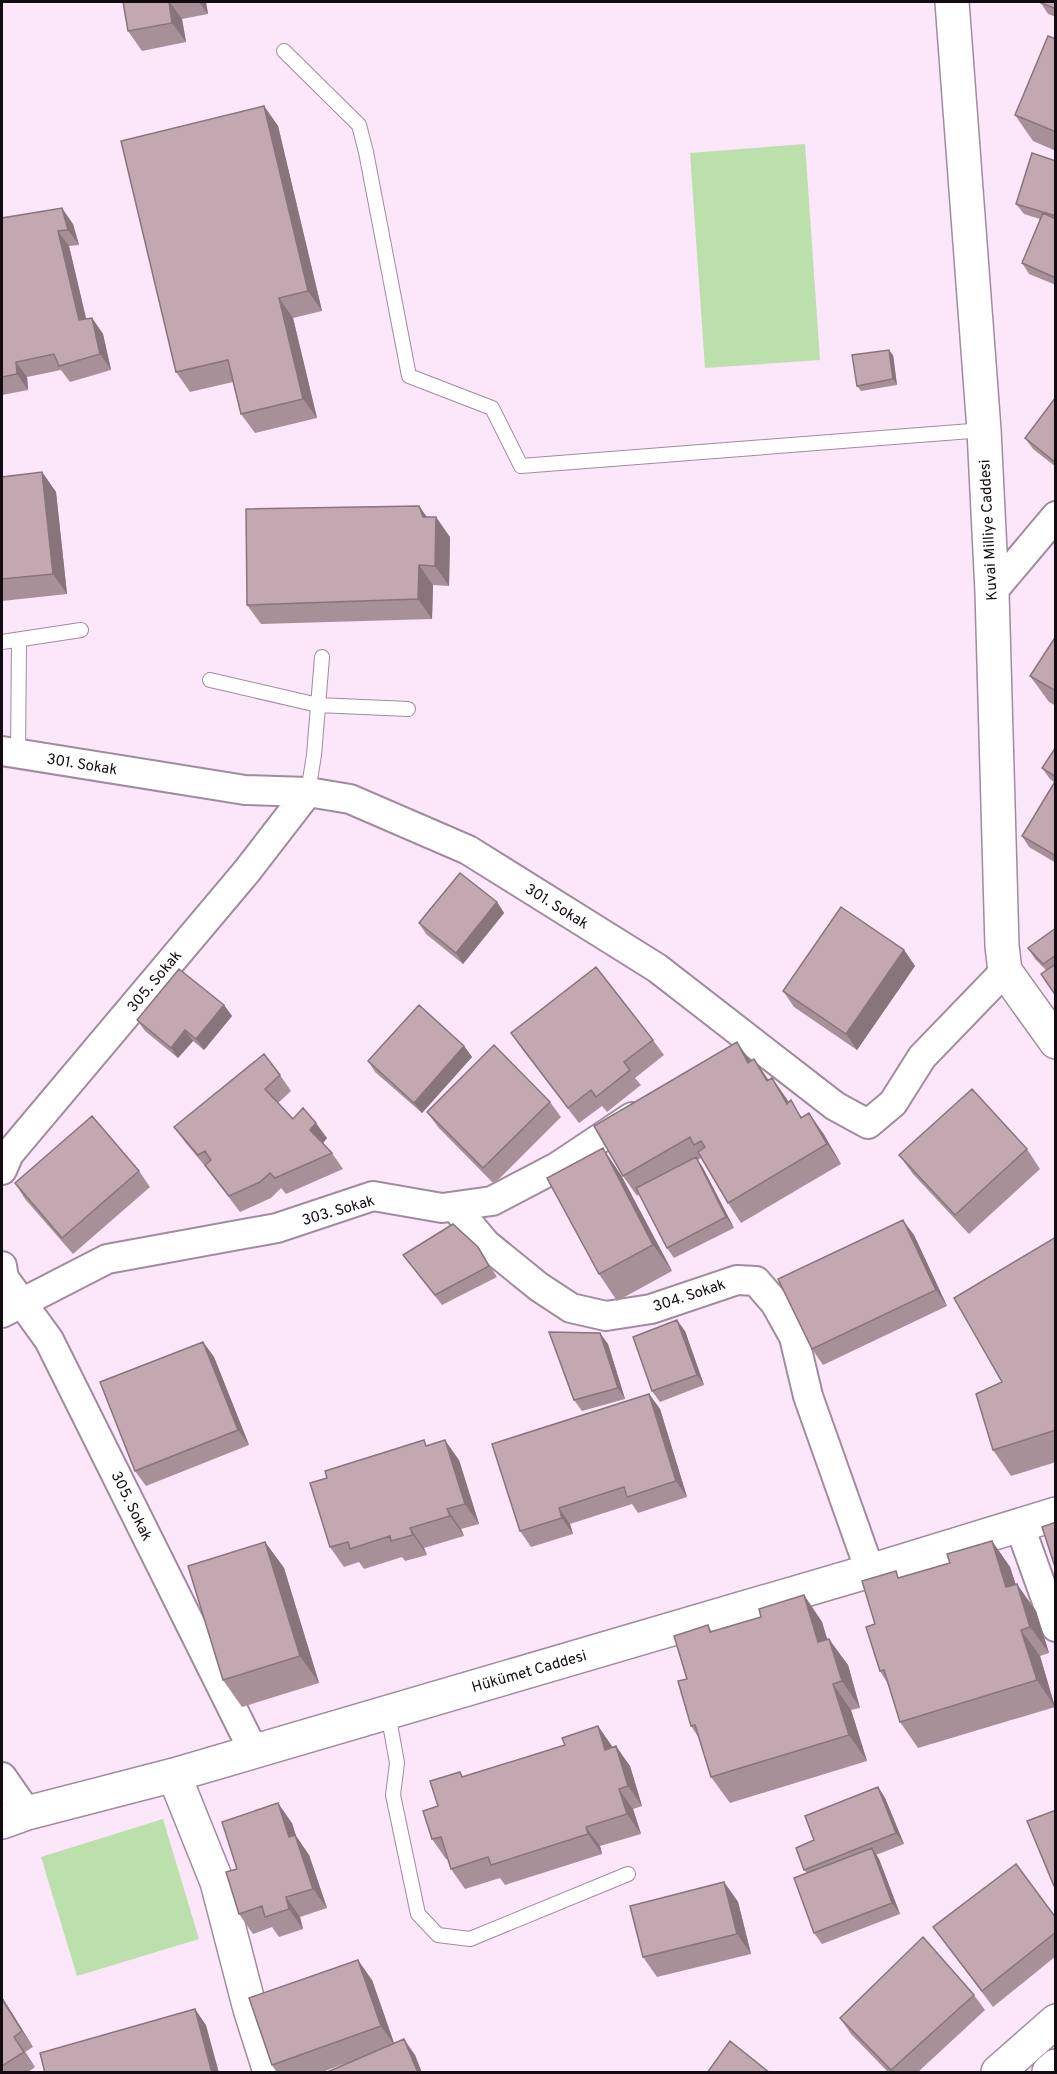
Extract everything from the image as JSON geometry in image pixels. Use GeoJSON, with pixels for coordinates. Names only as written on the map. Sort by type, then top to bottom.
{"type":"FeatureCollection","features":[{"type":"Feature","properties":{"kind":"street","name":"Kuvai Milliye Caddesi"},"geometry":{"type":"LineString","coordinates":[[952,2],[984,430],[992,592],[1002,946],[1005,972]]}},
{"type":"Feature","properties":{"kind":"street"},"geometry":{"type":"LineString","coordinates":[[992,592],[1056,516]]}},
{"type":"Feature","properties":{"kind":"street","name":"301. Sokak"},"geometry":{"type":"LineString","coordinates":[[10,753],[245,790],[308,792],[350,799],[468,850],[657,968],[741,1047],[868,1124],[893,1103],[922,1057],[1005,972]]}},
{"type":"Feature","properties":{"kind":"street","name":"305. Sokak"},"geometry":{"type":"LineString","coordinates":[[2,1170],[9,1154],[247,871],[308,792]]}},
{"type":"Feature","properties":{"kind":"street"},"geometry":{"type":"LineString","coordinates":[[1005,972],[1056,1042]]}},
{"type":"Feature","properties":{"kind":"street","name":"303. Sokak"},"geometry":{"type":"LineString","coordinates":[[12,1307],[107,1259],[277,1228],[374,1196],[442,1208],[492,1201],[556,1167],[652,1104]]}},
{"type":"Feature","properties":{"kind":"street","name":"304. Sokak"},"geometry":{"type":"LineString","coordinates":[[455,1207],[486,1244],[539,1287],[571,1308],[606,1316],[651,1309],[737,1280],[756,1281],[775,1303],[794,1337],[808,1396],[870,1571]]}},
{"type":"Feature","properties":{"kind":"street","name":"305. Sokak"},"geometry":{"type":"LineString","coordinates":[[2,1266],[12,1307],[49,1340],[255,1752]]}},
{"type":"Feature","properties":{"kind":"street","name":"Hükümet Caddesi"},"geometry":{"type":"LineString","coordinates":[[14,1817],[255,1752],[1056,1514]]}},
{"type":"Feature","properties":{"kind":"street"},"geometry":{"type":"LineString","coordinates":[[1019,1524],[1056,1627]]}},
{"type":"Feature","properties":{"kind":"street"},"geometry":{"type":"LineString","coordinates":[[174,1775],[217,1882],[250,2009],[270,2073]]}},
{"type":"Feature","properties":{"kind":"street"},"geometry":{"type":"LineString","coordinates":[[2,1777],[14,1817]]}},
{"type":"Feature","properties":{"kind":"street"},"geometry":{"type":"LineString","coordinates":[[998,2073],[1056,2021]]}},
{"type":"Feature","properties":{"kind":"street"},"geometry":{"type":"LineString","coordinates":[[1049,2073],[1056,2066]]}},
{"type":"Feature","properties":{"kind":"lane"},"geometry":{"type":"LineString","coordinates":[[284,51],[359,125],[409,376],[492,408],[521,466],[984,430]]}},
{"type":"Feature","properties":{"kind":"lane"},"geometry":{"type":"LineString","coordinates":[[2,642],[81,630]]}},
{"type":"Feature","properties":{"kind":"lane"},"geometry":{"type":"LineString","coordinates":[[10,753],[19,640]]}},
{"type":"Feature","properties":{"kind":"lane"},"geometry":{"type":"LineString","coordinates":[[308,792],[314,755],[322,657]]}},
{"type":"Feature","properties":{"kind":"lane"},"geometry":{"type":"LineString","coordinates":[[210,680],[318,705],[408,709]]}},
{"type":"Feature","properties":{"kind":"lane"},"geometry":{"type":"LineString","coordinates":[[388,1713],[397,1763],[393,1795],[418,1914],[438,1935],[470,1939],[628,1874]]}},
{"type":"Feature","properties":{"kind":"green space"},"geometry":{"type":"Polygon","coordinates":[[[805,144],[820,360],[705,368],[690,153],[805,144]]]}},
{"type":"Feature","properties":{"kind":"green space"},"geometry":{"type":"Polygon","coordinates":[[[163,1819],[199,1939],[77,1976],[41,1857],[163,1819]]]}},
{"type":"Feature","properties":{"kind":"building"},"geometry":{"type":"Polygon","coordinates":[[[123,2],[169,2],[172,23],[128,31],[123,2]]]}},
{"type":"Feature","properties":{"kind":"building"},"geometry":{"type":"Polygon","coordinates":[[[1056,2],[1056,9],[1041,3],[1056,2]]]}},
{"type":"Feature","properties":{"kind":"building"},"geometry":{"type":"Polygon","coordinates":[[[1048,36],[1056,39],[1056,132],[1015,115],[1048,36]]]}},
{"type":"Feature","properties":{"kind":"building"},"geometry":{"type":"Polygon","coordinates":[[[264,106],[308,291],[279,298],[303,399],[241,414],[228,360],[176,372],[121,141],[264,106]]]}},
{"type":"Feature","properties":{"kind":"building"},"geometry":{"type":"Polygon","coordinates":[[[1032,153],[1056,161],[1056,216],[1016,204],[1032,153]]]}},
{"type":"Feature","properties":{"kind":"building"},"geometry":{"type":"Polygon","coordinates":[[[62,208],[68,230],[58,231],[79,320],[92,318],[100,354],[59,366],[54,354],[16,362],[17,374],[2,377],[2,218],[62,208]]]}},
{"type":"Feature","properties":{"kind":"building"},"geometry":{"type":"Polygon","coordinates":[[[1043,213],[1056,219],[1056,278],[1022,263],[1043,213]]]}},
{"type":"Feature","properties":{"kind":"building"},"geometry":{"type":"Polygon","coordinates":[[[889,350],[893,379],[857,386],[852,355],[889,350]]]}},
{"type":"Feature","properties":{"kind":"building"},"geometry":{"type":"Polygon","coordinates":[[[1056,397],[1056,461],[1055,462],[1025,438],[1056,397]]]}},
{"type":"Feature","properties":{"kind":"building"},"geometry":{"type":"Polygon","coordinates":[[[42,472],[53,574],[2,579],[2,477],[42,472]]]}},
{"type":"Feature","properties":{"kind":"building"},"geometry":{"type":"Polygon","coordinates":[[[419,506],[423,517],[436,517],[435,566],[419,565],[418,599],[247,605],[246,509],[419,506]]]}},
{"type":"Feature","properties":{"kind":"building"},"geometry":{"type":"Polygon","coordinates":[[[1056,636],[1056,691],[1030,676],[1056,636]]]}},
{"type":"Feature","properties":{"kind":"building"},"geometry":{"type":"Polygon","coordinates":[[[1056,747],[1056,777],[1042,768],[1056,747]]]}},
{"type":"Feature","properties":{"kind":"building"},"geometry":{"type":"Polygon","coordinates":[[[1056,780],[1056,856],[1022,836],[1056,780]]]}},
{"type":"Feature","properties":{"kind":"building"},"geometry":{"type":"Polygon","coordinates":[[[460,873],[497,902],[456,953],[419,923],[460,873]]]}},
{"type":"Feature","properties":{"kind":"building"},"geometry":{"type":"Polygon","coordinates":[[[841,907],[904,950],[846,1034],[783,991],[841,907]]]}},
{"type":"Feature","properties":{"kind":"building"},"geometry":{"type":"Polygon","coordinates":[[[1056,928],[1056,955],[1043,964],[1028,948],[1056,928]]]}},
{"type":"Feature","properties":{"kind":"building"},"geometry":{"type":"Polygon","coordinates":[[[1056,964],[1056,996],[1041,974],[1056,964]]]}},
{"type":"Feature","properties":{"kind":"building"},"geometry":{"type":"Polygon","coordinates":[[[596,967],[653,1040],[624,1062],[630,1070],[596,1097],[591,1090],[568,1108],[511,1033],[596,967]]]}},
{"type":"Feature","properties":{"kind":"building"},"geometry":{"type":"Polygon","coordinates":[[[179,969],[224,1005],[196,1039],[185,1030],[171,1048],[137,1020],[179,969]]]}},
{"type":"Feature","properties":{"kind":"building"},"geometry":{"type":"Polygon","coordinates":[[[419,1005],[464,1046],[414,1103],[368,1061],[419,1005]]]}},
{"type":"Feature","properties":{"kind":"building"},"geometry":{"type":"Polygon","coordinates":[[[737,1042],[748,1063],[754,1059],[767,1081],[772,1078],[787,1104],[791,1100],[801,1118],[809,1113],[827,1144],[728,1203],[698,1152],[705,1147],[701,1141],[694,1145],[690,1137],[623,1176],[594,1126],[737,1042]]]}},
{"type":"Feature","properties":{"kind":"building"},"geometry":{"type":"Polygon","coordinates":[[[494,1045],[550,1102],[483,1168],[427,1112],[494,1045]]]}},
{"type":"Feature","properties":{"kind":"building"},"geometry":{"type":"Polygon","coordinates":[[[264,1054],[280,1075],[265,1089],[293,1119],[303,1108],[316,1123],[310,1130],[332,1153],[275,1178],[270,1173],[260,1182],[229,1196],[205,1165],[211,1160],[205,1151],[198,1155],[174,1127],[264,1054]]]}},
{"type":"Feature","properties":{"kind":"building"},"geometry":{"type":"Polygon","coordinates":[[[972,1089],[1027,1149],[955,1215],[899,1155],[972,1089]]]}},
{"type":"Feature","properties":{"kind":"building"},"geometry":{"type":"Polygon","coordinates":[[[92,1116],[139,1171],[62,1238],[15,1183],[92,1116]]]}},
{"type":"Feature","properties":{"kind":"building"},"geometry":{"type":"Polygon","coordinates":[[[603,1148],[653,1245],[599,1274],[547,1178],[603,1148]]]}},
{"type":"Feature","properties":{"kind":"building"},"geometry":{"type":"Polygon","coordinates":[[[696,1157],[726,1217],[667,1248],[636,1188],[696,1157]]]}},
{"type":"Feature","properties":{"kind":"building"},"geometry":{"type":"Polygon","coordinates":[[[903,1220],[936,1290],[812,1349],[778,1279],[903,1220]]]}},
{"type":"Feature","properties":{"kind":"building"},"geometry":{"type":"Polygon","coordinates":[[[453,1224],[478,1247],[489,1266],[435,1295],[403,1255],[453,1224]]]}},
{"type":"Feature","properties":{"kind":"building"},"geometry":{"type":"Polygon","coordinates":[[[1056,1237],[1056,1430],[993,1450],[976,1394],[1002,1382],[954,1298],[1056,1237]]]}},
{"type":"Feature","properties":{"kind":"building"},"geometry":{"type":"Polygon","coordinates":[[[677,1320],[697,1375],[652,1391],[633,1337],[677,1320]]]}},
{"type":"Feature","properties":{"kind":"building"},"geometry":{"type":"Polygon","coordinates":[[[549,1332],[600,1333],[618,1388],[574,1400],[549,1332]]]}},
{"type":"Feature","properties":{"kind":"building"},"geometry":{"type":"Polygon","coordinates":[[[203,1342],[238,1430],[135,1471],[100,1382],[203,1342]]]}},
{"type":"Feature","properties":{"kind":"building"},"geometry":{"type":"Polygon","coordinates":[[[649,1394],[676,1481],[627,1497],[624,1487],[559,1508],[562,1518],[520,1531],[492,1444],[649,1394]]]}},
{"type":"Feature","properties":{"kind":"building"},"geometry":{"type":"Polygon","coordinates":[[[424,1440],[426,1446],[445,1440],[465,1504],[447,1509],[450,1516],[410,1528],[413,1535],[391,1541],[390,1536],[350,1549],[348,1542],[330,1547],[310,1483],[327,1478],[325,1471],[424,1440]]]}},
{"type":"Feature","properties":{"kind":"building"},"geometry":{"type":"Polygon","coordinates":[[[1056,1522],[1056,1570],[1042,1527],[1056,1522]]]}},
{"type":"Feature","properties":{"kind":"building"},"geometry":{"type":"Polygon","coordinates":[[[992,1541],[1006,1587],[1017,1584],[1030,1627],[1021,1630],[1037,1680],[900,1722],[884,1670],[880,1671],[866,1627],[875,1624],[862,1581],[896,1571],[898,1578],[950,1563],[947,1554],[992,1541]]]}},
{"type":"Feature","properties":{"kind":"building"},"geometry":{"type":"Polygon","coordinates":[[[265,1542],[300,1656],[223,1680],[188,1566],[265,1542]]]}},
{"type":"Feature","properties":{"kind":"building"},"geometry":{"type":"Polygon","coordinates":[[[804,1595],[818,1642],[829,1639],[842,1681],[833,1684],[849,1735],[711,1777],[695,1725],[691,1726],[678,1681],[687,1679],[674,1636],[708,1625],[710,1632],[761,1617],[759,1609],[804,1595]]]}},
{"type":"Feature","properties":{"kind":"building"},"geometry":{"type":"Polygon","coordinates":[[[598,1726],[605,1750],[616,1746],[628,1786],[619,1789],[627,1814],[586,1827],[588,1834],[491,1865],[488,1857],[451,1869],[441,1837],[432,1839],[423,1811],[438,1806],[430,1781],[460,1772],[462,1777],[565,1745],[562,1738],[598,1726]]]}},
{"type":"Feature","properties":{"kind":"building"},"geometry":{"type":"Polygon","coordinates":[[[878,1787],[896,1833],[804,1870],[796,1848],[814,1840],[805,1816],[878,1787]]]}},
{"type":"Feature","properties":{"kind":"building"},"geometry":{"type":"Polygon","coordinates":[[[278,1803],[289,1837],[295,1835],[313,1889],[286,1897],[289,1909],[265,1917],[262,1906],[239,1914],[226,1872],[237,1869],[222,1822],[278,1803]]]}},
{"type":"Feature","properties":{"kind":"building"},"geometry":{"type":"Polygon","coordinates":[[[1056,1810],[1056,1885],[1054,1886],[1027,1821],[1056,1810]]]}},
{"type":"Feature","properties":{"kind":"building"},"geometry":{"type":"Polygon","coordinates":[[[872,1848],[892,1903],[814,1933],[794,1878],[872,1848]]]}},
{"type":"Feature","properties":{"kind":"building"},"geometry":{"type":"Polygon","coordinates":[[[1016,1864],[1056,1918],[1056,1932],[982,1991],[933,1927],[1016,1864]]]}},
{"type":"Feature","properties":{"kind":"building"},"geometry":{"type":"Polygon","coordinates":[[[724,1882],[737,1934],[643,1957],[630,1906],[724,1882]]]}},
{"type":"Feature","properties":{"kind":"building"},"geometry":{"type":"Polygon","coordinates":[[[923,1937],[974,1995],[891,2070],[840,2018],[923,1937]]]}},
{"type":"Feature","properties":{"kind":"building"},"geometry":{"type":"Polygon","coordinates":[[[358,1960],[381,2026],[272,2065],[249,1998],[358,1960]]]}},
{"type":"Feature","properties":{"kind":"building"},"geometry":{"type":"Polygon","coordinates":[[[2,1999],[22,2031],[14,2037],[24,2052],[2,2066],[2,1999]]]}},
{"type":"Feature","properties":{"kind":"building"},"geometry":{"type":"Polygon","coordinates":[[[195,2009],[212,2073],[45,2073],[40,2053],[195,2009]]]}},
{"type":"Feature","properties":{"kind":"building"},"geometry":{"type":"Polygon","coordinates":[[[404,2039],[418,2073],[325,2073],[404,2039]]]}},
{"type":"Feature","properties":{"kind":"building"},"geometry":{"type":"Polygon","coordinates":[[[730,2041],[770,2073],[707,2073],[730,2041]]]}}]}
